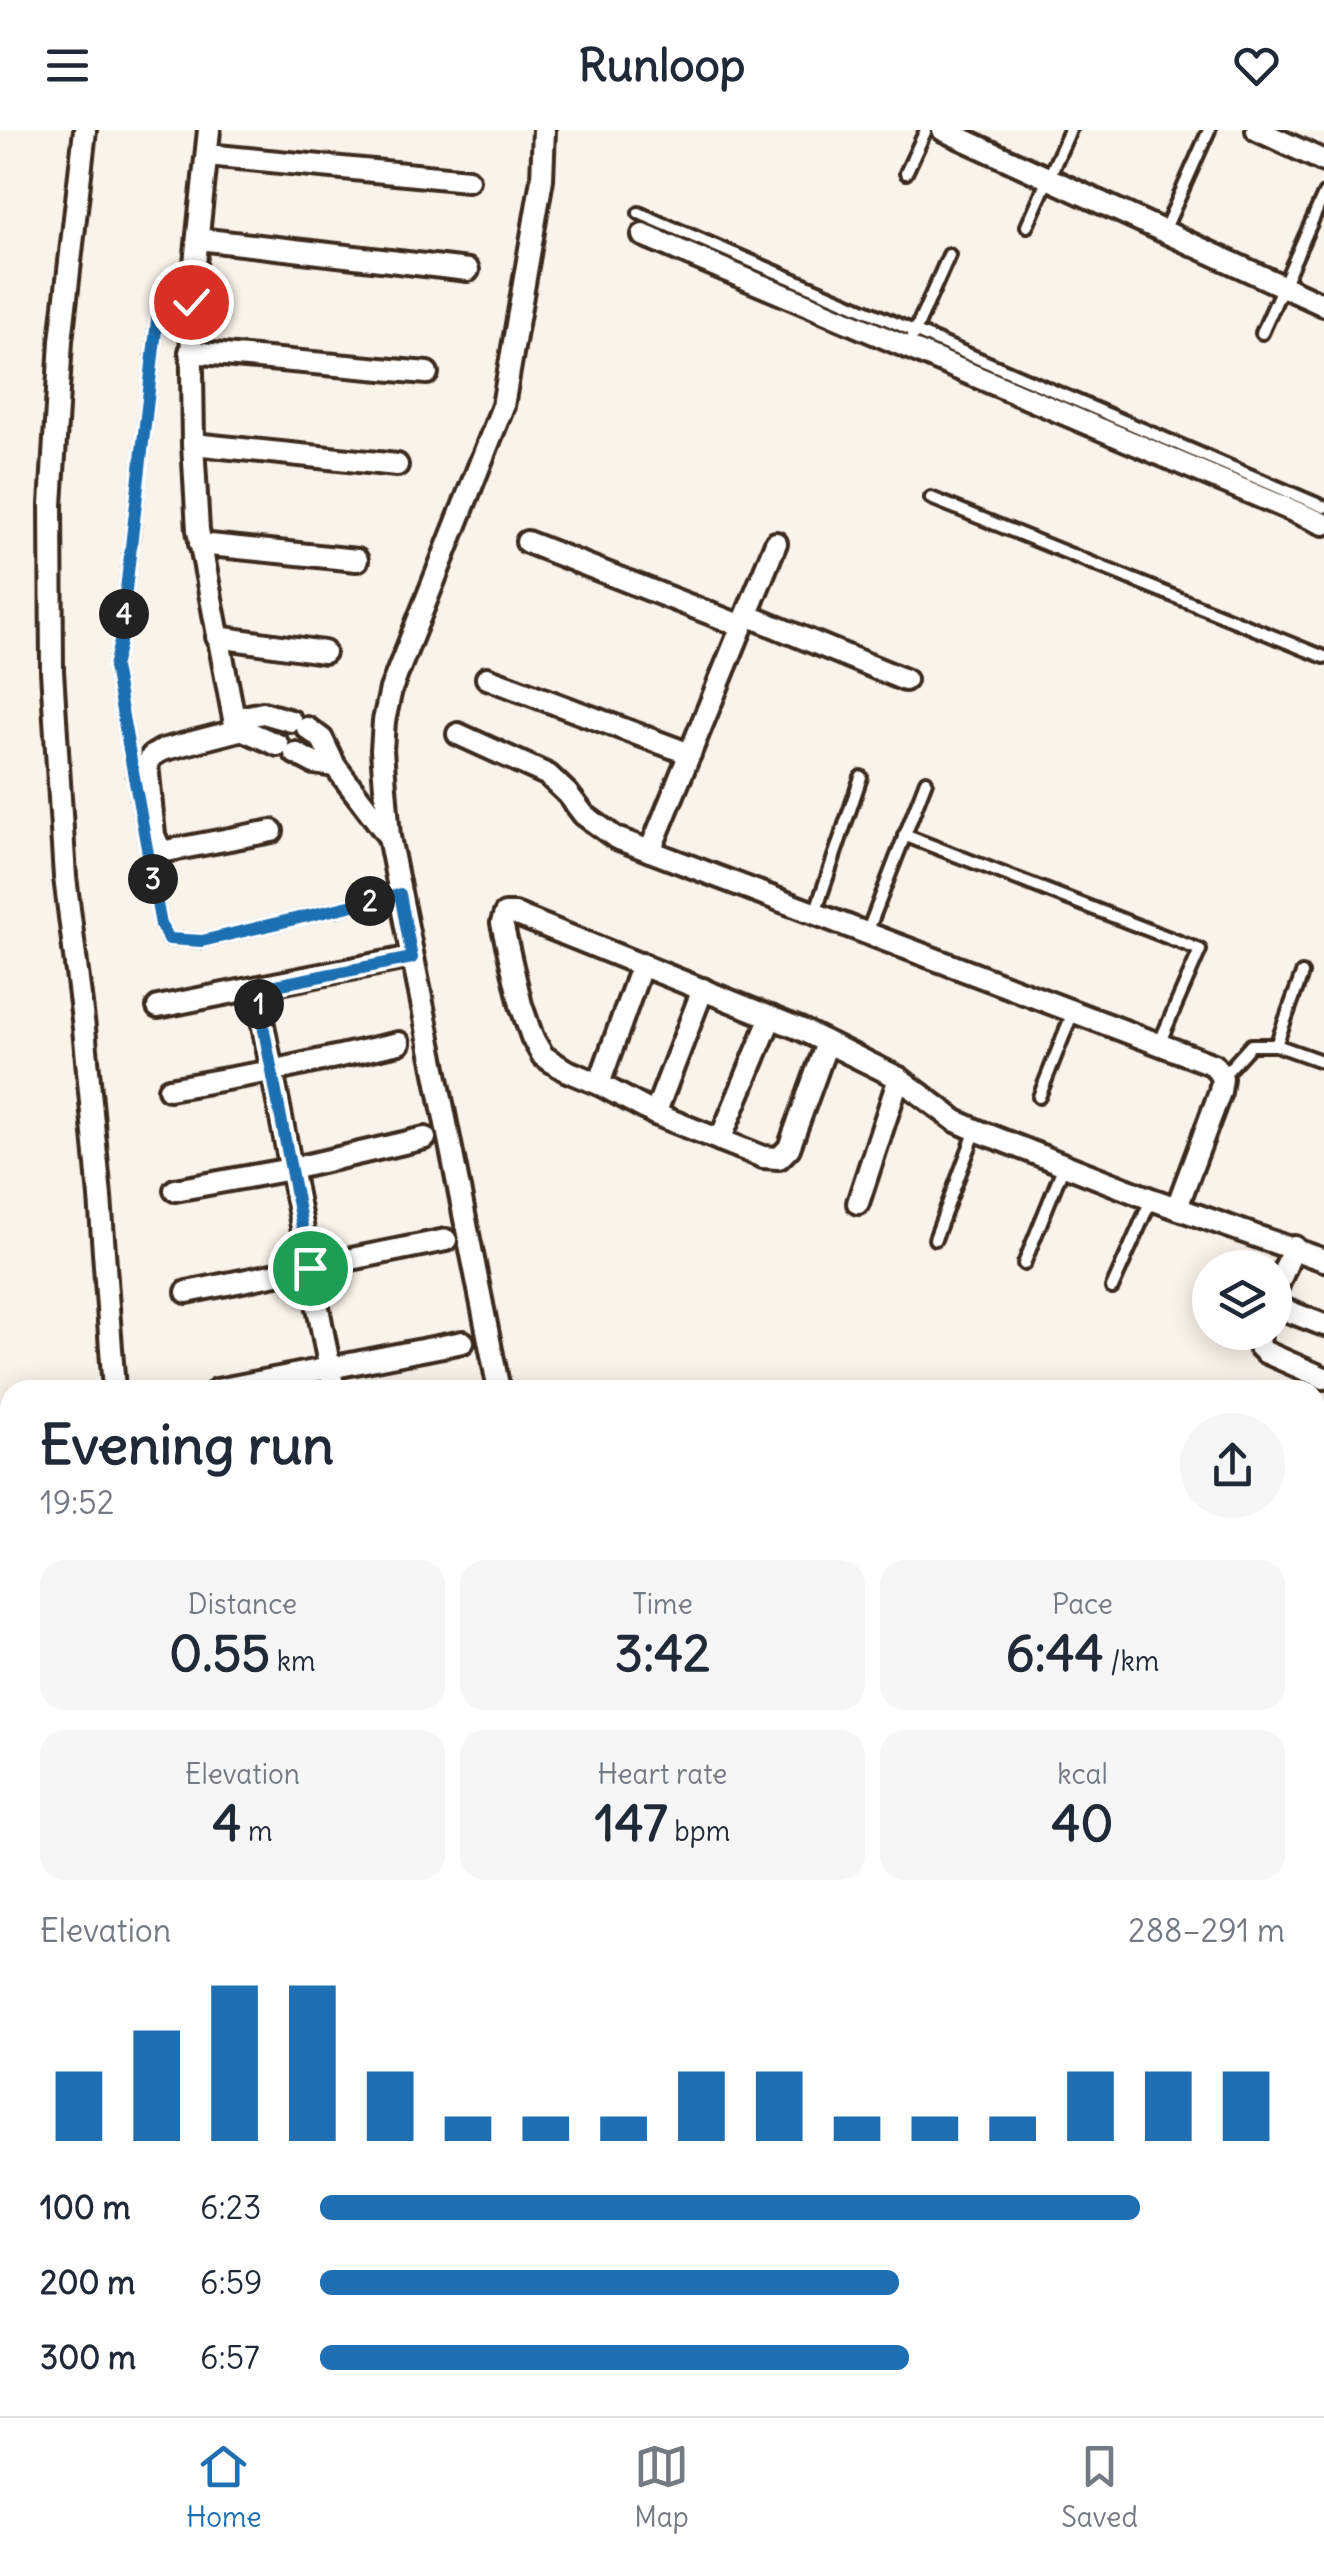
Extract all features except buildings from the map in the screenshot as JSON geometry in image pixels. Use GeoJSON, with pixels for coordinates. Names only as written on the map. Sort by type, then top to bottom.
{"type":"FeatureCollection","features":[{"type":"Feature","properties":{"kind":"street"},"geometry":{"type":"LineString","coordinates":[[85,130],[58,396],[52,505],[52,672],[65,877],[84,1028],[113,1380]]}},
{"type":"Feature","properties":{"kind":"street"},"geometry":{"type":"LineString","coordinates":[[210,130],[194,270],[190,352],[200,544],[217,638],[238,724],[314,763],[335,766]]}},
{"type":"Feature","properties":{"kind":"street"},"geometry":{"type":"LineString","coordinates":[[497,1380],[389,837],[382,750],[392,689],[503,406],[542,179],[544,130]]}},
{"type":"Feature","properties":{"kind":"street"},"geometry":{"type":"LineString","coordinates":[[943,130],[1324,305]]}},
{"type":"Feature","properties":{"kind":"street"},"geometry":{"type":"LineString","coordinates":[[1257,130],[1324,161]]}},
{"type":"Feature","properties":{"kind":"street"},"geometry":{"type":"LineString","coordinates":[[207,154],[468,180]]}},
{"type":"Feature","properties":{"kind":"street"},"geometry":{"type":"LineString","coordinates":[[643,235],[912,339],[1324,524]]}},
{"type":"Feature","properties":{"kind":"street"},"geometry":{"type":"LineString","coordinates":[[198,239],[468,270]]}},
{"type":"Feature","properties":{"kind":"street"},"geometry":{"type":"LineString","coordinates":[[190,352],[427,373]]}},
{"type":"Feature","properties":{"kind":"street"},"geometry":{"type":"LineString","coordinates":[[193,444],[397,465]]}},
{"type":"Feature","properties":{"kind":"street"},"geometry":{"type":"LineString","coordinates":[[527,542],[905,680]]}},
{"type":"Feature","properties":{"kind":"street"},"geometry":{"type":"LineString","coordinates":[[650,851],[776,543]]}},
{"type":"Feature","properties":{"kind":"street"},"geometry":{"type":"LineString","coordinates":[[200,544],[357,560]]}},
{"type":"Feature","properties":{"kind":"street"},"geometry":{"type":"LineString","coordinates":[[217,638],[324,652]]}},
{"type":"Feature","properties":{"kind":"street"},"geometry":{"type":"LineString","coordinates":[[488,678],[690,754]]}},
{"type":"Feature","properties":{"kind":"street"},"geometry":{"type":"LineString","coordinates":[[272,831],[166,851],[158,847],[147,764],[162,750],[263,714],[299,725],[322,739],[335,766],[389,837]]}},
{"type":"Feature","properties":{"kind":"street"},"geometry":{"type":"LineString","coordinates":[[458,734],[548,775],[584,816],[616,838],[1214,1065],[1222,1078],[1220,1092],[1177,1207]]}},
{"type":"Feature","properties":{"kind":"street"},"geometry":{"type":"LineString","coordinates":[[827,1043],[794,1134],[779,1158],[763,1157],[655,1114],[542,1056],[521,1005],[502,923],[505,914],[515,914],[772,1017],[827,1043],[898,1078],[956,1122],[1151,1199],[1324,1260]]}},
{"type":"Feature","properties":{"kind":"street"},"geometry":{"type":"LineString","coordinates":[[158,1006],[412,958]]}},
{"type":"Feature","properties":{"kind":"street"},"geometry":{"type":"LineString","coordinates":[[599,1084],[642,964]]}},
{"type":"Feature","properties":{"kind":"street"},"geometry":{"type":"LineString","coordinates":[[256,989],[332,1380]]}},
{"type":"Feature","properties":{"kind":"street"},"geometry":{"type":"LineString","coordinates":[[655,1114],[703,989]]}},
{"type":"Feature","properties":{"kind":"street"},"geometry":{"type":"LineString","coordinates":[[720,1140],[772,1017]]}},
{"type":"Feature","properties":{"kind":"street"},"geometry":{"type":"LineString","coordinates":[[169,1089],[399,1043]]}},
{"type":"Feature","properties":{"kind":"street"},"geometry":{"type":"LineString","coordinates":[[858,1203],[898,1078]]}},
{"type":"Feature","properties":{"kind":"street"},"geometry":{"type":"LineString","coordinates":[[175,1190],[291,1169],[425,1138]]}},
{"type":"Feature","properties":{"kind":"street"},"geometry":{"type":"LineString","coordinates":[[188,1292],[446,1240]]}},
{"type":"Feature","properties":{"kind":"street"},"geometry":{"type":"LineString","coordinates":[[1292,1252],[1294,1247]]}},
{"type":"Feature","properties":{"kind":"street"},"geometry":{"type":"LineString","coordinates":[[1292,1313],[1324,1326]]}},
{"type":"Feature","properties":{"kind":"street"},"geometry":{"type":"LineString","coordinates":[[266,1380],[463,1342]]}},
{"type":"Feature","properties":{"kind":"street"},"geometry":{"type":"LineString","coordinates":[[1264,1350],[1324,1378]]}},
{"type":"Feature","properties":{"kind":"lane"},"geometry":{"type":"LineString","coordinates":[[906,173],[926,130]]}},
{"type":"Feature","properties":{"kind":"lane"},"geometry":{"type":"LineString","coordinates":[[1027,226],[1070,130]]}},
{"type":"Feature","properties":{"kind":"lane"},"geometry":{"type":"LineString","coordinates":[[1164,232],[1209,130]]}},
{"type":"Feature","properties":{"kind":"lane"},"geometry":{"type":"LineString","coordinates":[[1262,334],[1324,194]]}},
{"type":"Feature","properties":{"kind":"lane"},"geometry":{"type":"LineString","coordinates":[[639,213],[912,339],[1324,507]]}},
{"type":"Feature","properties":{"kind":"lane"},"geometry":{"type":"LineString","coordinates":[[912,339],[949,255]]}},
{"type":"Feature","properties":{"kind":"lane"},"geometry":{"type":"LineString","coordinates":[[194,270],[170,278],[158,312],[114,667],[161,925],[169,939],[202,941],[400,894]]}},
{"type":"Feature","properties":{"kind":"lane"},"geometry":{"type":"LineString","coordinates":[[931,498],[1324,656]]}},
{"type":"Feature","properties":{"kind":"lane"},"geometry":{"type":"LineString","coordinates":[[815,914],[861,777]]}},
{"type":"Feature","properties":{"kind":"lane"},"geometry":{"type":"LineString","coordinates":[[867,934],[926,782]]}},
{"type":"Feature","properties":{"kind":"lane"},"geometry":{"type":"LineString","coordinates":[[904,834],[1200,950],[1159,1044]]}},
{"type":"Feature","properties":{"kind":"lane"},"geometry":{"type":"LineString","coordinates":[[1276,1045],[1302,974]]}},
{"type":"Feature","properties":{"kind":"lane"},"geometry":{"type":"LineString","coordinates":[[1039,1097],[1073,1012]]}},
{"type":"Feature","properties":{"kind":"lane"},"geometry":{"type":"LineString","coordinates":[[1222,1078],[1251,1045],[1276,1045],[1324,1062]]}},
{"type":"Feature","properties":{"kind":"lane"},"geometry":{"type":"LineString","coordinates":[[936,1239],[976,1130]]}},
{"type":"Feature","properties":{"kind":"lane"},"geometry":{"type":"LineString","coordinates":[[1024,1264],[1064,1165]]}},
{"type":"Feature","properties":{"kind":"lane"},"geometry":{"type":"LineString","coordinates":[[1112,1288],[1151,1199]]}},
{"type":"Feature","properties":{"kind":"route"},"geometry":{"type":"LineString","coordinates":[[191,302],[194,270],[170,278],[158,312],[114,667],[161,925],[169,939],[202,941],[400,894],[412,958],[256,989],[310,1268]]}}]}
